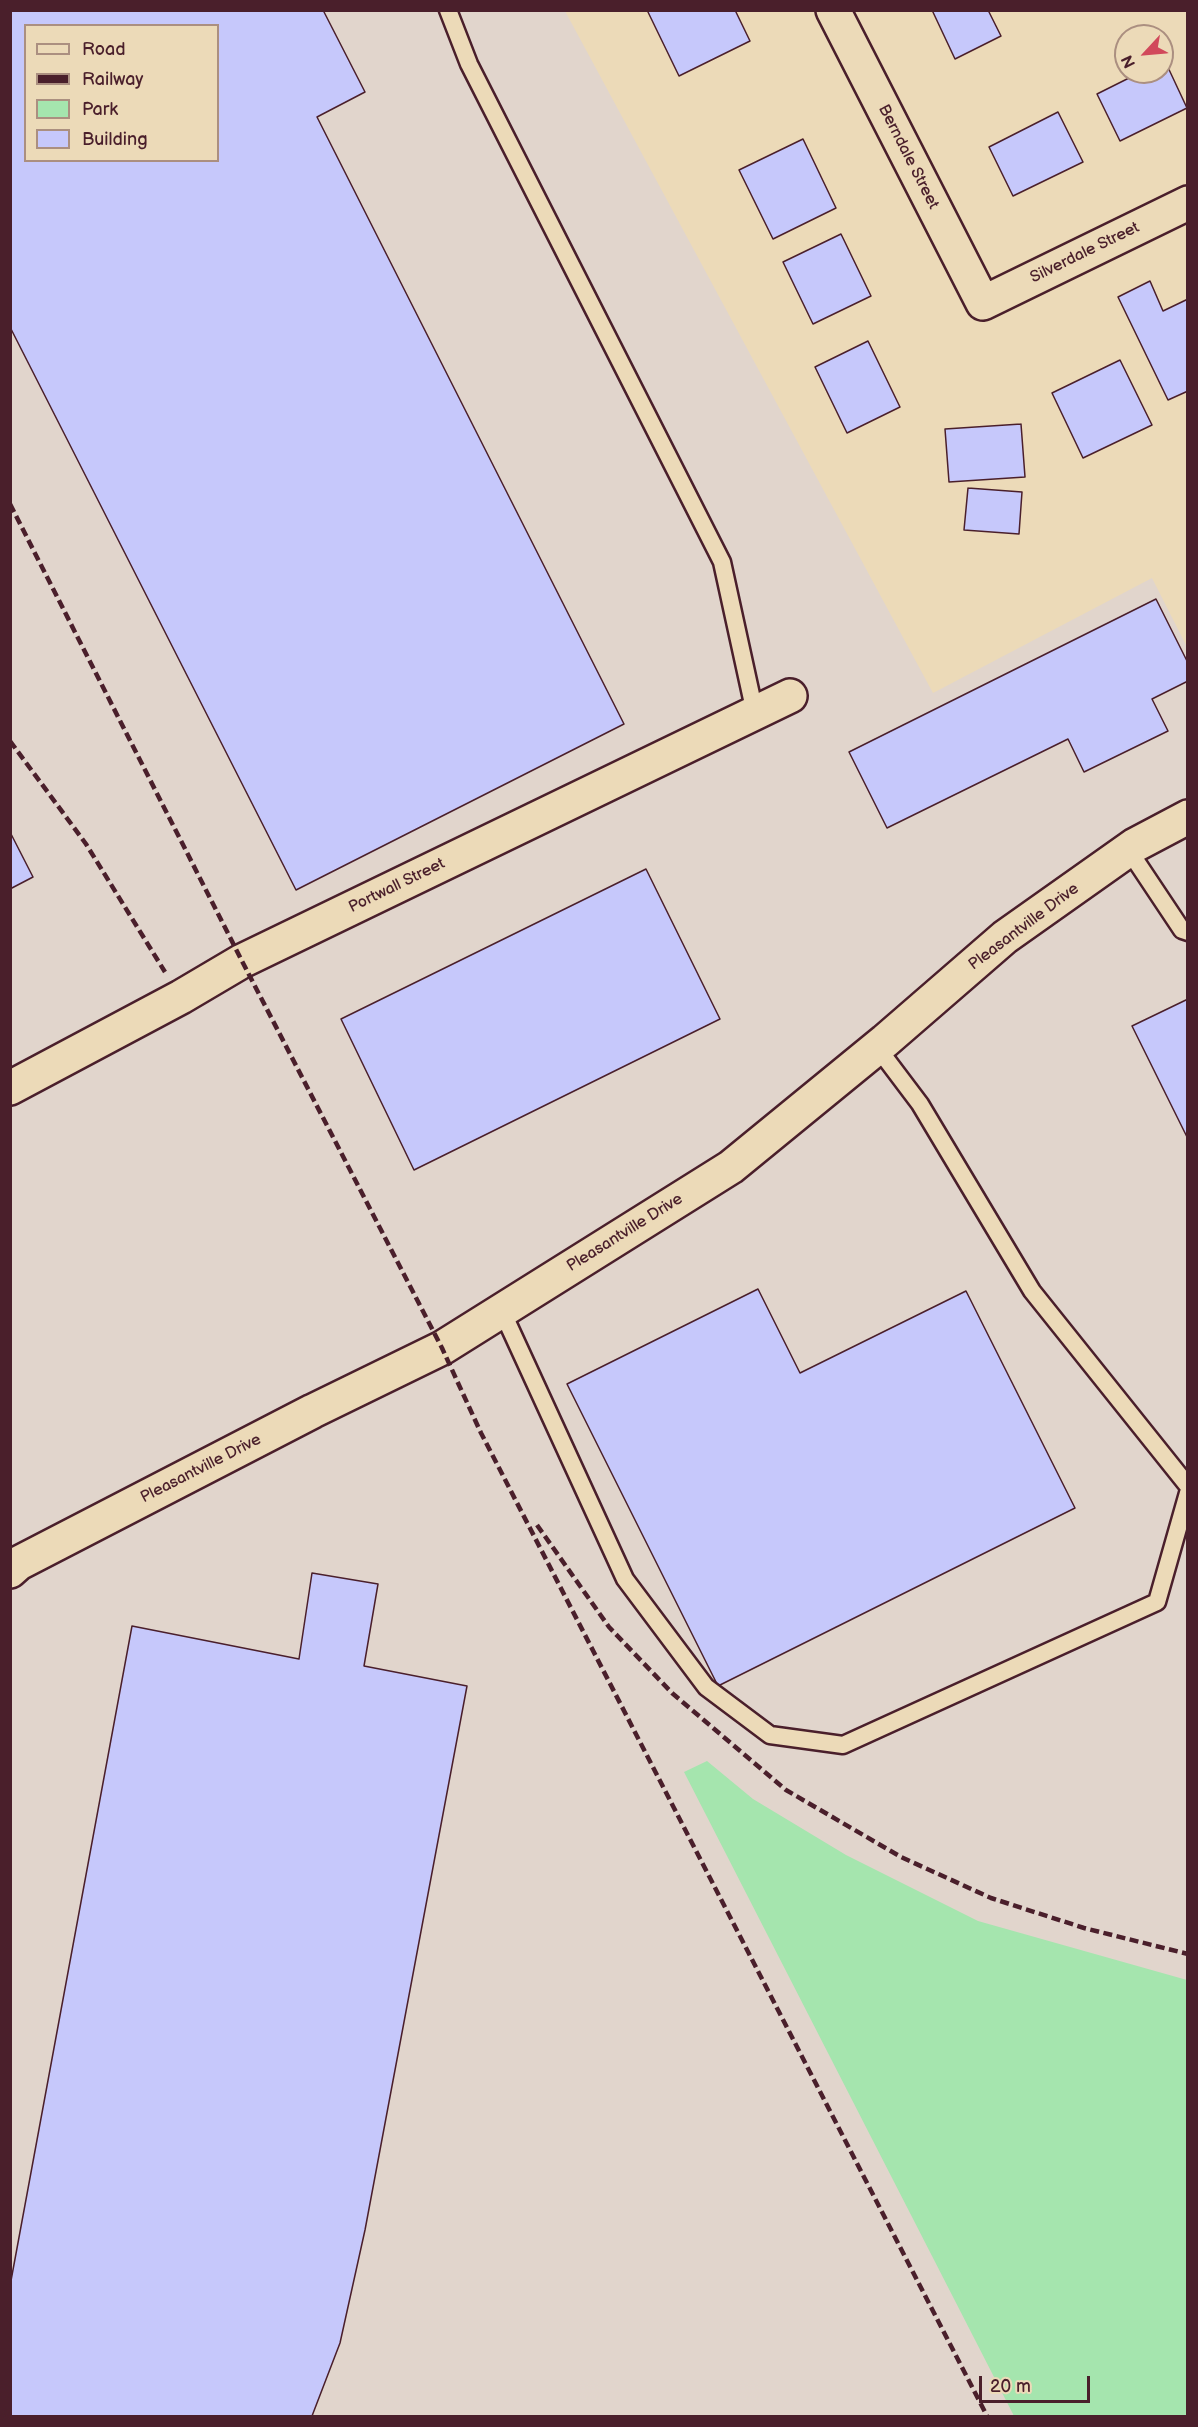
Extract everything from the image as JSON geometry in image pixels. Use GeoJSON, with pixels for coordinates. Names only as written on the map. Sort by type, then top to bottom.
{"type":"FeatureCollection","features":[{"type":"Feature","properties":{"kind":"street","name":"Berndale Street"},"geometry":{"type":"LineString","coordinates":[[833,10],[983,303]]}},
{"type":"Feature","properties":{"kind":"street","name":"Silverdale Street"},"geometry":{"type":"LineString","coordinates":[[983,303],[1188,203]]}},
{"type":"Feature","properties":{"kind":"street","name":"Portwall Street"},"geometry":{"type":"LineString","coordinates":[[10,1088],[181,997],[242,961],[790,696]]}},
{"type":"Feature","properties":{"kind":"street","name":"Pleasantville Drive"},"geometry":{"type":"LineString","coordinates":[[10,1571],[19,1563],[302,1417],[442,1348],[730,1167],[877,1047],[1005,937],[1128,849],[1188,817]]}},
{"type":"Feature","properties":{"kind":"lane"},"geometry":{"type":"LineString","coordinates":[[448,10],[469,64],[722,562],[755,713]]}},
{"type":"Feature","properties":{"kind":"lane"},"geometry":{"type":"LineString","coordinates":[[1128,849],[1182,930],[1188,932]]}},
{"type":"Feature","properties":{"kind":"lane"},"geometry":{"type":"LineString","coordinates":[[877,1047],[920,1104],[1032,1292],[1188,1486]]}},
{"type":"Feature","properties":{"kind":"lane"},"geometry":{"type":"LineString","coordinates":[[502,1311],[625,1579],[706,1687],[770,1735],[843,1745],[1157,1602],[1188,1493]]}},
{"type":"Feature","properties":{"kind":"shaded area"},"geometry":{"type":"Polygon","coordinates":[[[11,11],[565,11],[933,693],[1152,578],[1187,647],[1187,2416],[11,2416],[11,11]]]}},
{"type":"Feature","properties":{"kind":"green space"},"geometry":{"type":"Polygon","coordinates":[[[707,1761],[753,1799],[846,1855],[978,1921],[1187,1980],[1187,2416],[1014,2416],[684,1772],[707,1761]]]}},
{"type":"Feature","properties":{"kind":"building"},"geometry":{"type":"Polygon","coordinates":[[[10,10],[323,10],[365,92],[317,117],[624,724],[296,890],[10,327],[10,10]]]}},
{"type":"Feature","properties":{"kind":"building"},"geometry":{"type":"Polygon","coordinates":[[[647,10],[735,10],[750,41],[679,76],[647,10]]]}},
{"type":"Feature","properties":{"kind":"building"},"geometry":{"type":"Polygon","coordinates":[[[932,10],[988,10],[1001,36],[955,59],[932,10]]]}},
{"type":"Feature","properties":{"kind":"building"},"geometry":{"type":"Polygon","coordinates":[[[1174,80],[1187,108],[1120,141],[1097,94],[1117,84],[1174,84],[1174,80]]]}},
{"type":"Feature","properties":{"kind":"building"},"geometry":{"type":"Polygon","coordinates":[[[1058,112],[1083,162],[1013,196],[989,147],[1058,112]]]}},
{"type":"Feature","properties":{"kind":"building"},"geometry":{"type":"Polygon","coordinates":[[[803,139],[836,208],[773,239],[739,170],[803,139]]]}},
{"type":"Feature","properties":{"kind":"building"},"geometry":{"type":"Polygon","coordinates":[[[841,234],[871,296],[813,324],[783,262],[841,234]]]}},
{"type":"Feature","properties":{"kind":"building"},"geometry":{"type":"Polygon","coordinates":[[[1150,281],[1163,311],[1188,299],[1188,391],[1168,400],[1118,297],[1150,281]]]}},
{"type":"Feature","properties":{"kind":"building"},"geometry":{"type":"Polygon","coordinates":[[[868,341],[900,407],[847,433],[815,367],[868,341]]]}},
{"type":"Feature","properties":{"kind":"building"},"geometry":{"type":"Polygon","coordinates":[[[1120,360],[1152,425],[1083,458],[1052,393],[1120,360]]]}},
{"type":"Feature","properties":{"kind":"building"},"geometry":{"type":"Polygon","coordinates":[[[1021,424],[1025,477],[949,482],[945,429],[1021,424]]]}},
{"type":"Feature","properties":{"kind":"building"},"geometry":{"type":"Polygon","coordinates":[[[968,488],[1022,492],[1019,534],[964,530],[968,488]]]}},
{"type":"Feature","properties":{"kind":"building"},"geometry":{"type":"Polygon","coordinates":[[[1156,599],[1188,663],[1188,681],[1152,699],[1168,731],[1084,772],[1068,739],[887,828],[849,752],[1156,599]]]}},
{"type":"Feature","properties":{"kind":"building"},"geometry":{"type":"Polygon","coordinates":[[[10,832],[33,877],[10,889],[10,832]]]}},
{"type":"Feature","properties":{"kind":"building"},"geometry":{"type":"Polygon","coordinates":[[[646,869],[720,1019],[414,1170],[341,1019],[646,869]]]}},
{"type":"Feature","properties":{"kind":"building"},"geometry":{"type":"Polygon","coordinates":[[[1188,999],[1188,1139],[1132,1026],[1188,999]]]}},
{"type":"Feature","properties":{"kind":"building"},"geometry":{"type":"Polygon","coordinates":[[[758,1289],[800,1373],[966,1291],[1075,1508],[718,1686],[567,1384],[758,1289]]]}},
{"type":"Feature","properties":{"kind":"building"},"geometry":{"type":"Polygon","coordinates":[[[312,1573],[378,1584],[364,1666],[467,1686],[365,2230],[340,2343],[312,2416],[10,2416],[10,2286],[132,1626],[299,1659],[312,1573]]]}},
{"type":"Feature","properties":{"kind":"railway"},"geometry":{"type":"LineString","coordinates":[[10,504],[442,1348],[481,1433],[987,2416]]}},
{"type":"Feature","properties":{"kind":"railway"},"geometry":{"type":"LineString","coordinates":[[10,741],[86,844],[165,972]]}},
{"type":"Feature","properties":{"kind":"railway"},"geometry":{"type":"LineString","coordinates":[[537,1525],[609,1627],[672,1693],[786,1790],[901,1857],[991,1898],[1084,1928],[1188,1954]]}}]}
